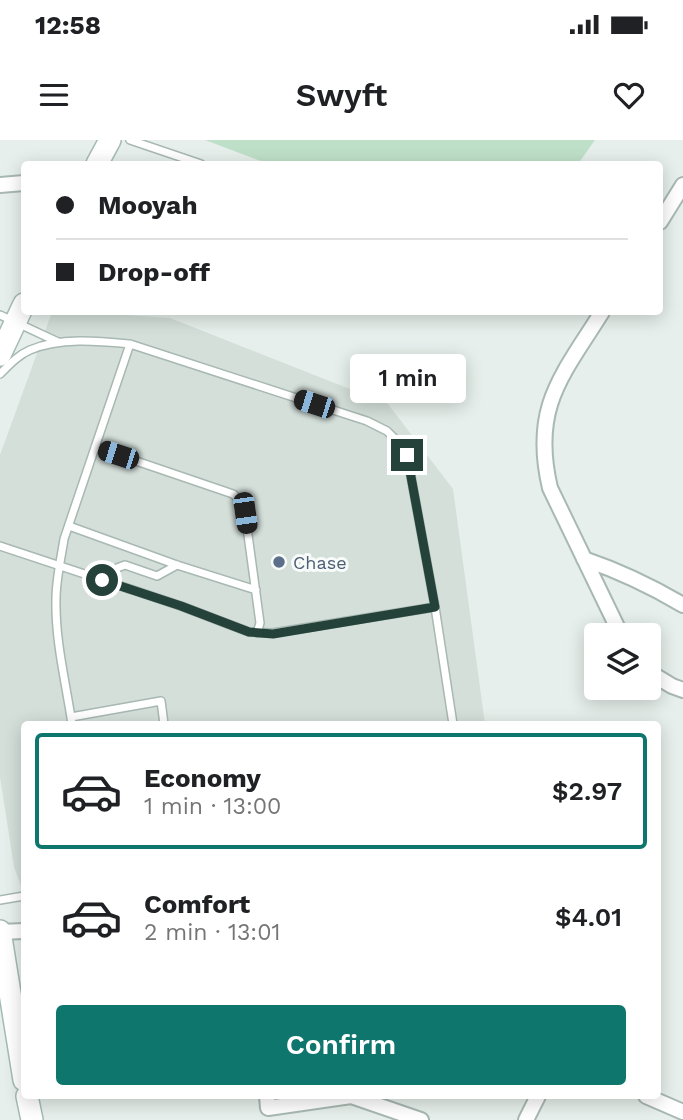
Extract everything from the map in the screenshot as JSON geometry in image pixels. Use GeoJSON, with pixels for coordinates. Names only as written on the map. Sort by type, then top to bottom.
{"type":"FeatureCollection","features":[{"type":"Feature","properties":{"kind":"main road"},"geometry":{"type":"LineString","coordinates":[[99,161],[110,140]]}},
{"type":"Feature","properties":{"kind":"main road"},"geometry":{"type":"LineString","coordinates":[[0,355],[13,313]]}},
{"type":"Feature","properties":{"kind":"main road"},"geometry":{"type":"LineString","coordinates":[[0,932],[13,1038],[21,1069]]}},
{"type":"Feature","properties":{"kind":"main road"},"geometry":{"type":"LineString","coordinates":[[28,1099],[32,1120]]}},
{"type":"Feature","properties":{"kind":"street"},"geometry":{"type":"LineString","coordinates":[[0,185],[21,183]]}},
{"type":"Feature","properties":{"kind":"street"},"geometry":{"type":"LineString","coordinates":[[663,217],[683,186]]}},
{"type":"Feature","properties":{"kind":"street"},"geometry":{"type":"LineString","coordinates":[[601,315],[559,379],[550,401],[543,445],[550,488],[615,623]]}},
{"type":"Feature","properties":{"kind":"street"},"geometry":{"type":"LineString","coordinates":[[584,558],[658,590],[683,605]]}},
{"type":"Feature","properties":{"kind":"street"},"geometry":{"type":"LineString","coordinates":[[661,679],[683,690]]}},
{"type":"Feature","properties":{"kind":"street"},"geometry":{"type":"LineString","coordinates":[[0,932],[21,931]]}},
{"type":"Feature","properties":{"kind":"street"},"geometry":{"type":"LineString","coordinates":[[269,1108],[330,1099]]}},
{"type":"Feature","properties":{"kind":"street"},"geometry":{"type":"LineString","coordinates":[[360,1099],[421,1120]]}},
{"type":"Feature","properties":{"kind":"street"},"geometry":{"type":"LineString","coordinates":[[527,1120],[537,1099]]}},
{"type":"Feature","properties":{"kind":"street"},"geometry":{"type":"LineString","coordinates":[[653,1099],[683,1112]]}},
{"type":"Feature","properties":{"kind":"lane"},"geometry":{"type":"LineString","coordinates":[[130,140],[192,161]]}},
{"type":"Feature","properties":{"kind":"lane"},"geometry":{"type":"LineString","coordinates":[[13,313],[58,342]]}},
{"type":"Feature","properties":{"kind":"lane"},"geometry":{"type":"LineString","coordinates":[[0,374],[30,350],[58,342],[130,344],[366,421],[387,431],[407,455],[453,721]]}},
{"type":"Feature","properties":{"kind":"lane"},"geometry":{"type":"LineString","coordinates":[[130,344],[64,539],[56,597],[57,623],[72,721],[161,701],[164,721]]}},
{"type":"Feature","properties":{"kind":"lane"},"geometry":{"type":"LineString","coordinates":[[95,447],[233,494],[241,501],[256,590],[260,623],[257,633]]}},
{"type":"Feature","properties":{"kind":"lane"},"geometry":{"type":"LineString","coordinates":[[69,526],[256,590]]}},
{"type":"Feature","properties":{"kind":"lane"},"geometry":{"type":"LineString","coordinates":[[0,546],[181,606],[249,632],[273,634],[435,607]]}},
{"type":"Feature","properties":{"kind":"lane"},"geometry":{"type":"LineString","coordinates":[[0,553],[12,550]]}},
{"type":"Feature","properties":{"kind":"lane"},"geometry":{"type":"LineString","coordinates":[[102,580],[125,565],[157,576],[177,565]]}},
{"type":"Feature","properties":{"kind":"lane"},"geometry":{"type":"LineString","coordinates":[[0,900],[21,896]]}},
{"type":"Feature","properties":{"kind":"shaded area"},"geometry":{"type":"Polygon","coordinates":[[[51,315],[170,318],[388,404],[453,489],[485,721],[21,721],[21,886],[14,867],[0,777],[0,455],[51,315]]]}},
{"type":"Feature","properties":{"kind":"green space"},"geometry":{"type":"Polygon","coordinates":[[[205,140],[595,140],[580,161],[261,161],[205,140]]]}},
{"type":"Feature","properties":{"kind":"place","name":"Chase"},"geometry":{"type":"Point","coordinates":[279,562]}},
{"type":"Feature","properties":{"kind":"route"},"geometry":{"type":"LineString","coordinates":[[102,580],[249,632],[273,634],[435,607],[407,455]]}}]}
